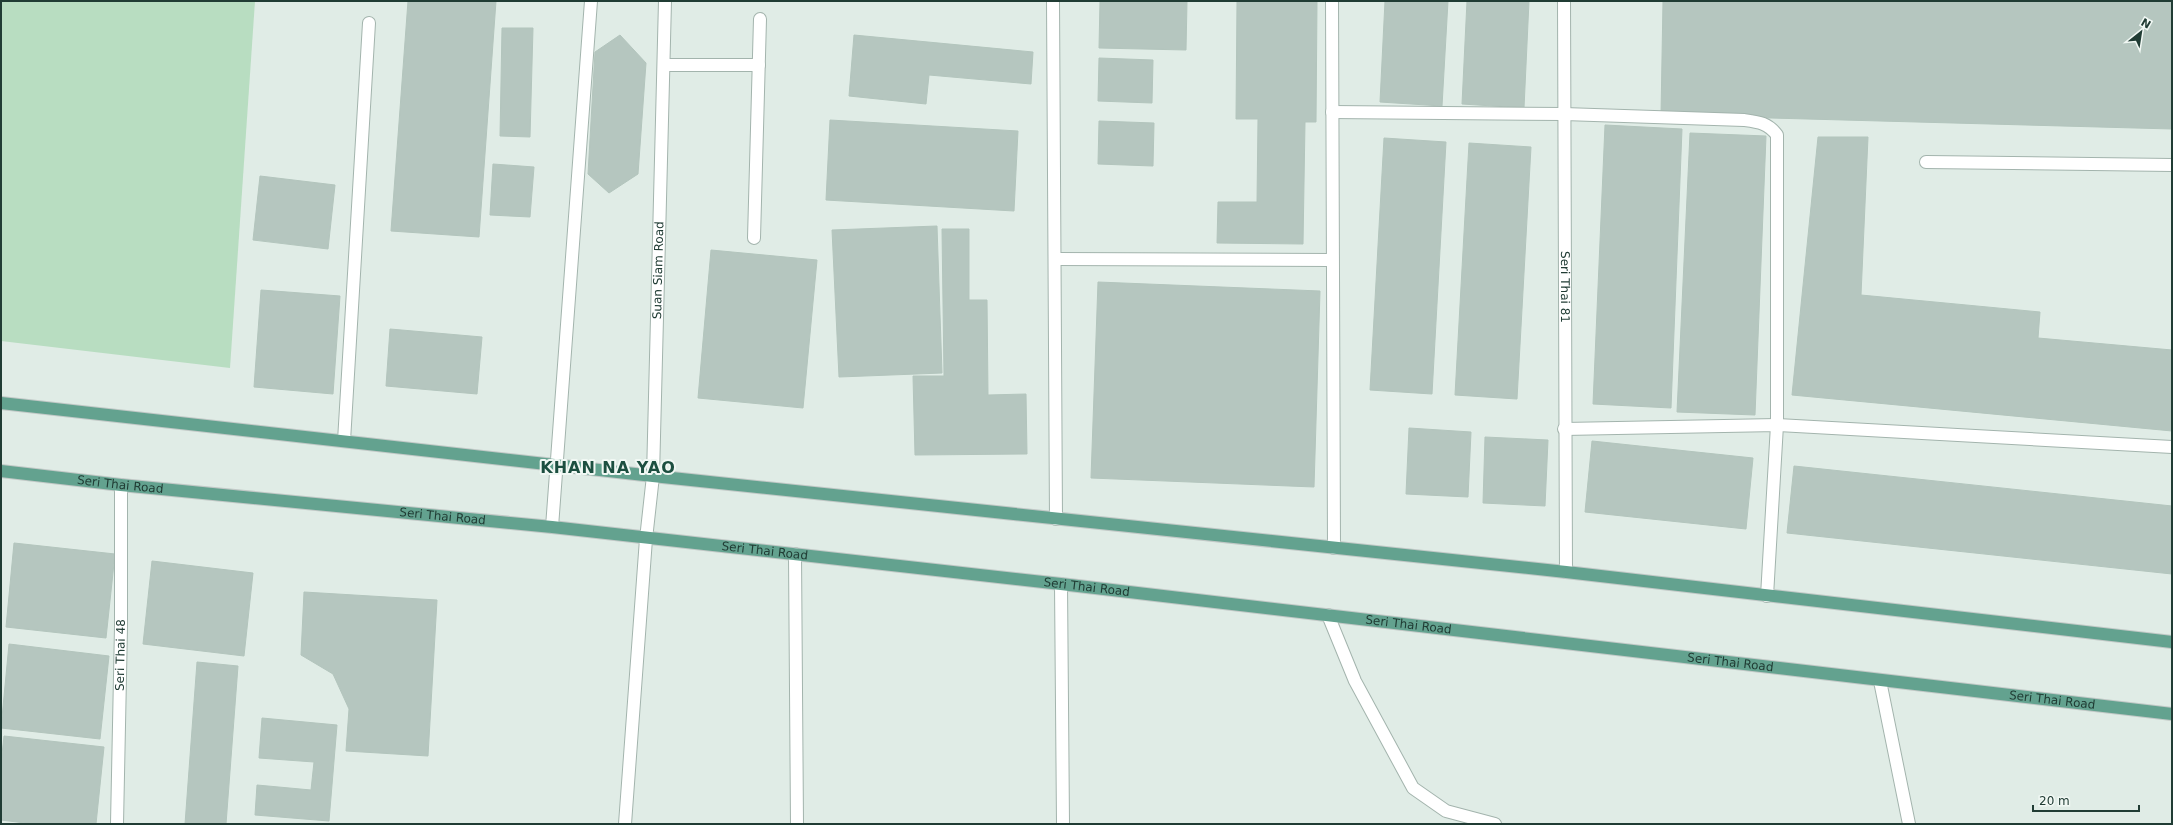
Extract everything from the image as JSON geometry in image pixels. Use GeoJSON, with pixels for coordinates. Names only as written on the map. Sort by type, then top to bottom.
{"type":"FeatureCollection","features":[{"type":"Feature","properties":{"kind":"main road"},"geometry":{"type":"LineString","coordinates":[[1,404],[557,464],[653,476],[1566,572],[2172,642]]}},
{"type":"Feature","properties":{"kind":"main road","name":"Seri Thai Road"},"geometry":{"type":"LineString","coordinates":[[1,471],[121,485],[552,527],[646,539],[795,554],[2172,714]]}},
{"type":"Feature","properties":{"kind":"street"},"geometry":{"type":"LineString","coordinates":[[552,527],[590,1]]}},
{"type":"Feature","properties":{"kind":"street","name":"Suan Siam Road"},"geometry":{"type":"LineString","coordinates":[[625,824],[646,539],[653,476],[665,1]]}},
{"type":"Feature","properties":{"kind":"street"},"geometry":{"type":"LineString","coordinates":[[1053,1],[1056,519]]}},
{"type":"Feature","properties":{"kind":"street"},"geometry":{"type":"LineString","coordinates":[[1332,1],[1334,548]]}},
{"type":"Feature","properties":{"kind":"street","name":"Seri Thai 81"},"geometry":{"type":"LineString","coordinates":[[1564,1],[1564,429],[1566,572]]}},
{"type":"Feature","properties":{"kind":"street"},"geometry":{"type":"LineString","coordinates":[[754,238],[760,19]]}},
{"type":"Feature","properties":{"kind":"street"},"geometry":{"type":"LineString","coordinates":[[344,441],[369,23]]}},
{"type":"Feature","properties":{"kind":"street"},"geometry":{"type":"LineString","coordinates":[[664,65],[759,65]]}},
{"type":"Feature","properties":{"kind":"street"},"geometry":{"type":"LineString","coordinates":[[1332,112],[1564,114],[1744,120],[1764,122],[1772,127],[1778,136],[1777,425],[1767,596]]}},
{"type":"Feature","properties":{"kind":"street"},"geometry":{"type":"LineString","coordinates":[[1926,162],[2172,165]]}},
{"type":"Feature","properties":{"kind":"street"},"geometry":{"type":"LineString","coordinates":[[1055,259],[1332,260]]}},
{"type":"Feature","properties":{"kind":"street"},"geometry":{"type":"LineString","coordinates":[[1564,429],[1777,425],[2172,447]]}},
{"type":"Feature","properties":{"kind":"street","name":"Seri Thai 48"},"geometry":{"type":"LineString","coordinates":[[117,824],[121,627],[121,485]]}},
{"type":"Feature","properties":{"kind":"street"},"geometry":{"type":"LineString","coordinates":[[795,554],[797,824]]}},
{"type":"Feature","properties":{"kind":"street"},"geometry":{"type":"LineString","coordinates":[[1061,584],[1064,824]]}},
{"type":"Feature","properties":{"kind":"street"},"geometry":{"type":"LineString","coordinates":[[1328,615],[1355,681],[1413,788],[1446,811],[1495,824]]}},
{"type":"Feature","properties":{"kind":"street"},"geometry":{"type":"LineString","coordinates":[[1880,681],[1908,824]]}},
{"type":"Feature","properties":{"kind":"green space"},"geometry":{"type":"Polygon","coordinates":[[[1,1],[255,1],[230,368],[1,341],[1,1]]]}},
{"type":"Feature","properties":{"kind":"building"},"geometry":{"type":"Polygon","coordinates":[[[408,1],[496,1],[479,237],[391,231],[408,1]]]}},
{"type":"Feature","properties":{"kind":"building"},"geometry":{"type":"Polygon","coordinates":[[[1100,1],[1187,1],[1186,50],[1099,48],[1100,1]]]}},
{"type":"Feature","properties":{"kind":"building"},"geometry":{"type":"Polygon","coordinates":[[[1237,1],[1317,1],[1316,122],[1305,122],[1303,244],[1217,243],[1218,202],[1257,202],[1258,119],[1236,119],[1237,1]]]}},
{"type":"Feature","properties":{"kind":"building"},"geometry":{"type":"Polygon","coordinates":[[[1385,1],[1448,1],[1442,106],[1380,102],[1385,1]]]}},
{"type":"Feature","properties":{"kind":"building"},"geometry":{"type":"Polygon","coordinates":[[[1467,1],[1529,1],[1524,108],[1462,104],[1467,1]]]}},
{"type":"Feature","properties":{"kind":"building"},"geometry":{"type":"Polygon","coordinates":[[[1663,1],[2172,1],[2172,129],[1661,115],[1663,1]]]}},
{"type":"Feature","properties":{"kind":"building"},"geometry":{"type":"Polygon","coordinates":[[[502,28],[533,28],[530,137],[500,136],[502,28]]]}},
{"type":"Feature","properties":{"kind":"building"},"geometry":{"type":"Polygon","coordinates":[[[620,35],[646,63],[638,174],[609,193],[588,174],[595,52],[620,35]]]}},
{"type":"Feature","properties":{"kind":"building"},"geometry":{"type":"Polygon","coordinates":[[[854,35],[1033,52],[1031,84],[929,75],[926,104],[849,96],[854,35]]]}},
{"type":"Feature","properties":{"kind":"building"},"geometry":{"type":"Polygon","coordinates":[[[1099,58],[1153,60],[1152,103],[1098,101],[1099,58]]]}},
{"type":"Feature","properties":{"kind":"building"},"geometry":{"type":"Polygon","coordinates":[[[830,120],[1018,131],[1014,211],[826,200],[830,120]]]}},
{"type":"Feature","properties":{"kind":"building"},"geometry":{"type":"Polygon","coordinates":[[[1099,121],[1154,123],[1153,166],[1098,164],[1099,121]]]}},
{"type":"Feature","properties":{"kind":"building"},"geometry":{"type":"Polygon","coordinates":[[[1605,125],[1682,129],[1671,408],[1593,404],[1605,125]]]}},
{"type":"Feature","properties":{"kind":"building"},"geometry":{"type":"Polygon","coordinates":[[[1690,133],[1766,136],[1755,415],[1677,412],[1690,133]]]}},
{"type":"Feature","properties":{"kind":"building"},"geometry":{"type":"Polygon","coordinates":[[[1818,137],[1868,137],[1861,295],[2040,312],[2038,338],[2172,350],[2172,431],[1792,395],[1818,137]]]}},
{"type":"Feature","properties":{"kind":"building"},"geometry":{"type":"Polygon","coordinates":[[[1384,138],[1446,142],[1432,394],[1370,390],[1384,138]]]}},
{"type":"Feature","properties":{"kind":"building"},"geometry":{"type":"Polygon","coordinates":[[[1469,143],[1531,147],[1517,399],[1455,395],[1469,143]]]}},
{"type":"Feature","properties":{"kind":"building"},"geometry":{"type":"Polygon","coordinates":[[[493,164],[534,167],[530,217],[490,215],[493,164]]]}},
{"type":"Feature","properties":{"kind":"building"},"geometry":{"type":"Polygon","coordinates":[[[260,176],[335,185],[328,249],[253,240],[260,176]]]}},
{"type":"Feature","properties":{"kind":"building"},"geometry":{"type":"Polygon","coordinates":[[[937,226],[942,373],[839,377],[832,230],[937,226]]]}},
{"type":"Feature","properties":{"kind":"building"},"geometry":{"type":"Polygon","coordinates":[[[942,229],[969,229],[969,300],[987,300],[988,395],[1026,394],[1027,454],[915,455],[913,376],[944,376],[942,229]]]}},
{"type":"Feature","properties":{"kind":"building"},"geometry":{"type":"Polygon","coordinates":[[[711,250],[817,260],[803,408],[698,398],[711,250]]]}},
{"type":"Feature","properties":{"kind":"building"},"geometry":{"type":"Polygon","coordinates":[[[1098,282],[1320,291],[1314,487],[1091,478],[1098,282]]]}},
{"type":"Feature","properties":{"kind":"building"},"geometry":{"type":"Polygon","coordinates":[[[261,290],[340,296],[333,394],[254,387],[261,290]]]}},
{"type":"Feature","properties":{"kind":"building"},"geometry":{"type":"Polygon","coordinates":[[[390,329],[482,337],[477,394],[386,386],[390,329]]]}},
{"type":"Feature","properties":{"kind":"building"},"geometry":{"type":"Polygon","coordinates":[[[1409,428],[1471,432],[1468,497],[1406,494],[1409,428]]]}},
{"type":"Feature","properties":{"kind":"building"},"geometry":{"type":"Polygon","coordinates":[[[1485,437],[1548,440],[1545,506],[1483,503],[1485,437]]]}},
{"type":"Feature","properties":{"kind":"building"},"geometry":{"type":"Polygon","coordinates":[[[1592,441],[1753,458],[1746,529],[1585,512],[1592,441]]]}},
{"type":"Feature","properties":{"kind":"building"},"geometry":{"type":"Polygon","coordinates":[[[1794,466],[2172,506],[2172,574],[1787,533],[1794,466]]]}},
{"type":"Feature","properties":{"kind":"building"},"geometry":{"type":"Polygon","coordinates":[[[14,543],[115,554],[106,638],[6,627],[14,543]]]}},
{"type":"Feature","properties":{"kind":"building"},"geometry":{"type":"Polygon","coordinates":[[[152,561],[253,573],[244,656],[143,644],[152,561]]]}},
{"type":"Feature","properties":{"kind":"building"},"geometry":{"type":"Polygon","coordinates":[[[304,592],[437,600],[428,756],[346,751],[349,709],[333,674],[301,655],[304,592]]]}},
{"type":"Feature","properties":{"kind":"building"},"geometry":{"type":"Polygon","coordinates":[[[9,644],[109,656],[100,739],[1,728],[9,644]]]}},
{"type":"Feature","properties":{"kind":"building"},"geometry":{"type":"Polygon","coordinates":[[[197,662],[238,666],[226,824],[185,824],[197,662]]]}},
{"type":"Feature","properties":{"kind":"building"},"geometry":{"type":"Polygon","coordinates":[[[262,718],[337,725],[329,821],[255,815],[257,785],[311,790],[314,762],[259,758],[262,718]]]}},
{"type":"Feature","properties":{"kind":"building"},"geometry":{"type":"Polygon","coordinates":[[[4,736],[104,747],[96,824],[33,824],[1,820],[1,763],[4,736]]]}},
{"type":"Feature","properties":{"kind":"district","name":"KHAN NA YAO"},"geometry":{"type":"Point","coordinates":[608,467]}}]}
